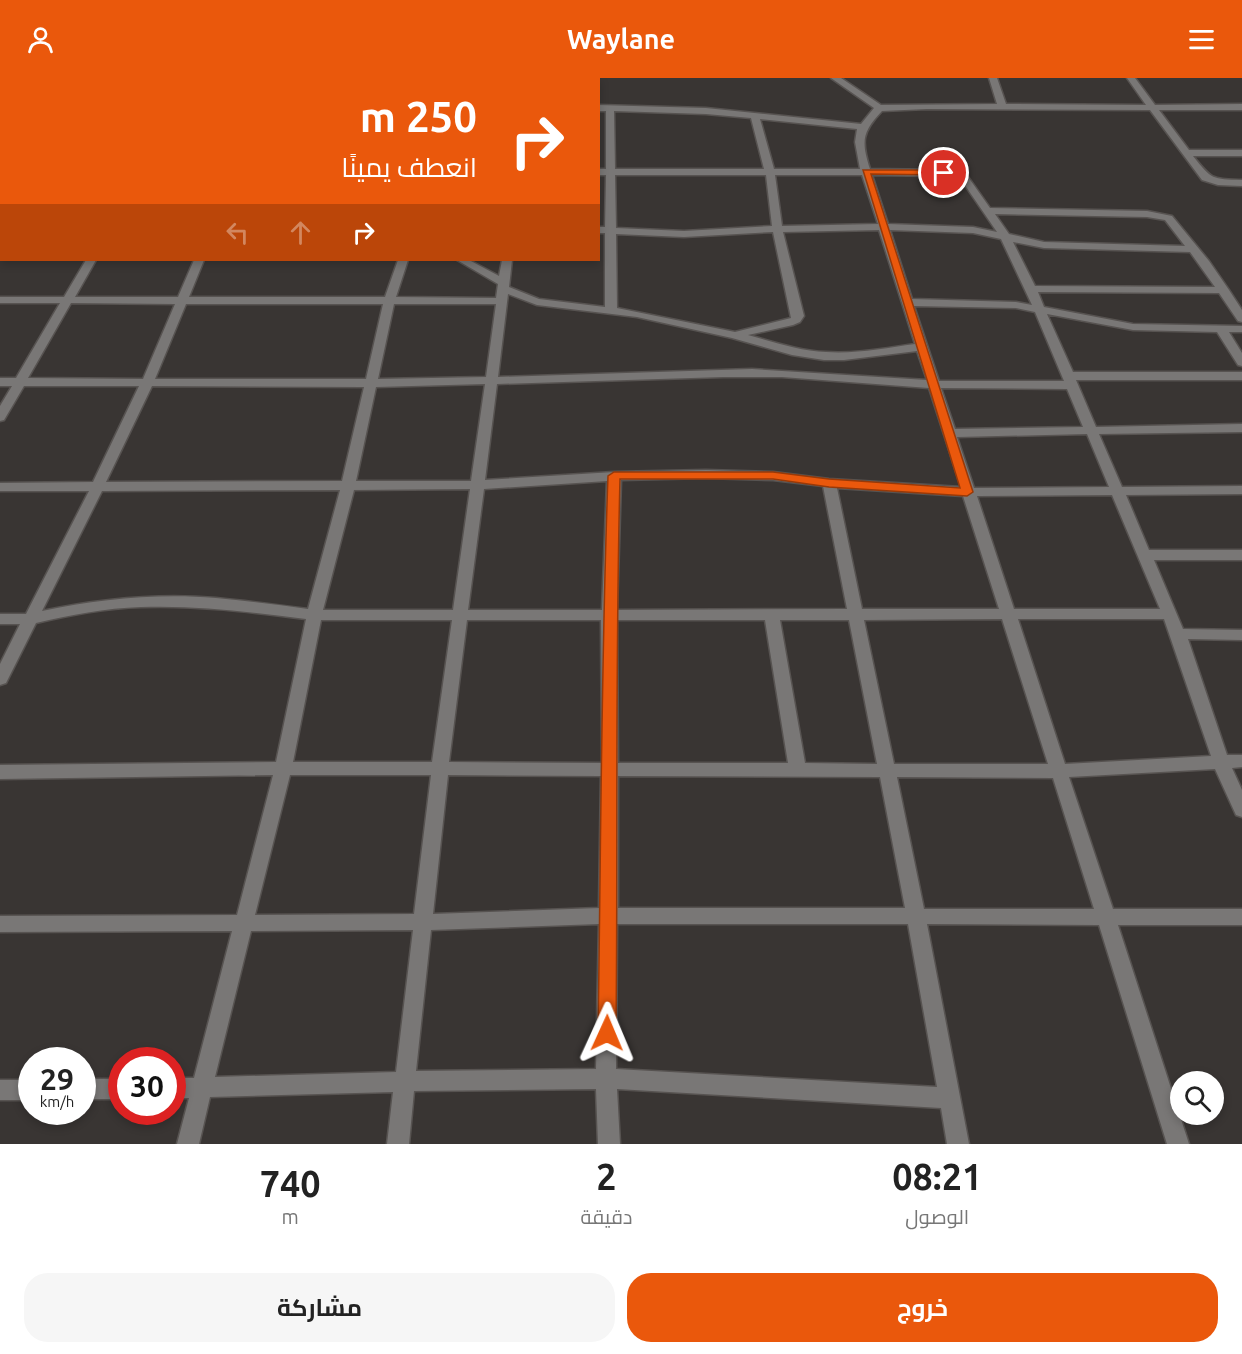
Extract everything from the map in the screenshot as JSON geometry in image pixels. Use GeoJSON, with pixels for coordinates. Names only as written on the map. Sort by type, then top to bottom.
{"type":"FeatureCollection","features":[{"type":"Feature","properties":{"kind":"street"},"geometry":{"type":"LineString","coordinates":[[835,78],[879,108],[927,106],[1242,107]]}},
{"type":"Feature","properties":{"kind":"street"},"geometry":{"type":"LineString","coordinates":[[993,78],[1002,107]]}},
{"type":"Feature","properties":{"kind":"street"},"geometry":{"type":"LineString","coordinates":[[1131,78],[1205,178],[1218,182],[1242,183]]}},
{"type":"Feature","properties":{"kind":"street"},"geometry":{"type":"LineString","coordinates":[[600,108],[685,110],[862,127]]}},
{"type":"Feature","properties":{"kind":"street"},"geometry":{"type":"LineString","coordinates":[[610,108],[612,311]]}},
{"type":"Feature","properties":{"kind":"street"},"geometry":{"type":"LineString","coordinates":[[879,108],[862,127],[858,139],[866,172],[967,492],[1107,916],[1178,1144]]}},
{"type":"Feature","properties":{"kind":"street"},"geometry":{"type":"LineString","coordinates":[[734,335],[770,328],[796,320],[798,316],[777,229],[770,172],[755,117]]}},
{"type":"Feature","properties":{"kind":"street"},"geometry":{"type":"LineString","coordinates":[[1186,153],[1242,153]]}},
{"type":"Feature","properties":{"kind":"street"},"geometry":{"type":"LineString","coordinates":[[600,172],[866,172],[944,173],[963,176],[1006,238],[1031,289],[1170,614],[1221,762],[1242,810]]}},
{"type":"Feature","properties":{"kind":"street"},"geometry":{"type":"LineString","coordinates":[[987,211],[1159,215],[1168,218],[1194,249],[1242,319]]}},
{"type":"Feature","properties":{"kind":"street"},"geometry":{"type":"LineString","coordinates":[[600,230],[684,234],[883,227],[973,230],[1044,245],[1194,249]]}},
{"type":"Feature","properties":{"kind":"street"},"geometry":{"type":"LineString","coordinates":[[0,417],[66,299],[90,261]]}},
{"type":"Feature","properties":{"kind":"street"},"geometry":{"type":"LineString","coordinates":[[0,679],[99,486],[148,381],[199,261]]}},
{"type":"Feature","properties":{"kind":"street"},"geometry":{"type":"LineString","coordinates":[[188,1144],[283,768],[314,615],[348,486],[389,302],[403,261]]}},
{"type":"Feature","properties":{"kind":"street"},"geometry":{"type":"LineString","coordinates":[[463,261],[503,291],[537,302],[612,311],[734,335],[792,351],[824,356],[844,356],[921,347]]}},
{"type":"Feature","properties":{"kind":"street"},"geometry":{"type":"LineString","coordinates":[[398,1144],[440,769],[507,261]]}},
{"type":"Feature","properties":{"kind":"street"},"geometry":{"type":"LineString","coordinates":[[1031,289],[1223,290]]}},
{"type":"Feature","properties":{"kind":"street"},"geometry":{"type":"LineString","coordinates":[[0,300],[182,299],[389,302],[503,291]]}},
{"type":"Feature","properties":{"kind":"street"},"geometry":{"type":"LineString","coordinates":[[908,303],[1039,308],[1133,327],[1242,329]]}},
{"type":"Feature","properties":{"kind":"street"},"geometry":{"type":"LineString","coordinates":[[1221,329],[1242,362]]}},
{"type":"Feature","properties":{"kind":"street"},"geometry":{"type":"LineString","coordinates":[[0,382],[372,383],[789,373],[933,384],[1242,376]]}},
{"type":"Feature","properties":{"kind":"street"},"geometry":{"type":"LineString","coordinates":[[948,433],[1242,428]]}},
{"type":"Feature","properties":{"kind":"street"},"geometry":{"type":"LineString","coordinates":[[609,1144],[606,1079],[610,768],[609,615],[614,476]]}},
{"type":"Feature","properties":{"kind":"street"},"geometry":{"type":"LineString","coordinates":[[0,487],[477,485],[614,476],[773,476],[829,483],[967,492],[1242,490]]}},
{"type":"Feature","properties":{"kind":"street"},"geometry":{"type":"LineString","coordinates":[[829,483],[916,916],[958,1144]]}},
{"type":"Feature","properties":{"kind":"street"},"geometry":{"type":"LineString","coordinates":[[1146,555],[1242,555]]}},
{"type":"Feature","properties":{"kind":"street"},"geometry":{"type":"LineString","coordinates":[[0,619],[29,620],[82,608],[140,602],[215,603],[314,615],[1170,614]]}},
{"type":"Feature","properties":{"kind":"street"},"geometry":{"type":"LineString","coordinates":[[772,614],[798,770]]}},
{"type":"Feature","properties":{"kind":"street"},"geometry":{"type":"LineString","coordinates":[[1178,634],[1242,635]]}},
{"type":"Feature","properties":{"kind":"street"},"geometry":{"type":"LineString","coordinates":[[0,772],[283,768],[1060,771],[1242,761]]}},
{"type":"Feature","properties":{"kind":"street"},"geometry":{"type":"LineString","coordinates":[[0,924],[424,922],[609,916],[1242,917]]}},
{"type":"Feature","properties":{"kind":"street"},"geometry":{"type":"LineString","coordinates":[[186,1088],[405,1080],[606,1079],[676,1081],[815,1092],[949,1098]]}},
{"type":"Feature","properties":{"kind":"street"},"geometry":{"type":"LineString","coordinates":[[0,1090],[18,1090]]}},
{"type":"Feature","properties":{"kind":"route"},"geometry":{"type":"LineString","coordinates":[[607,1033],[609,615],[614,476],[706,474],[773,476],[829,483],[967,492],[866,172],[944,173]]}}]}
